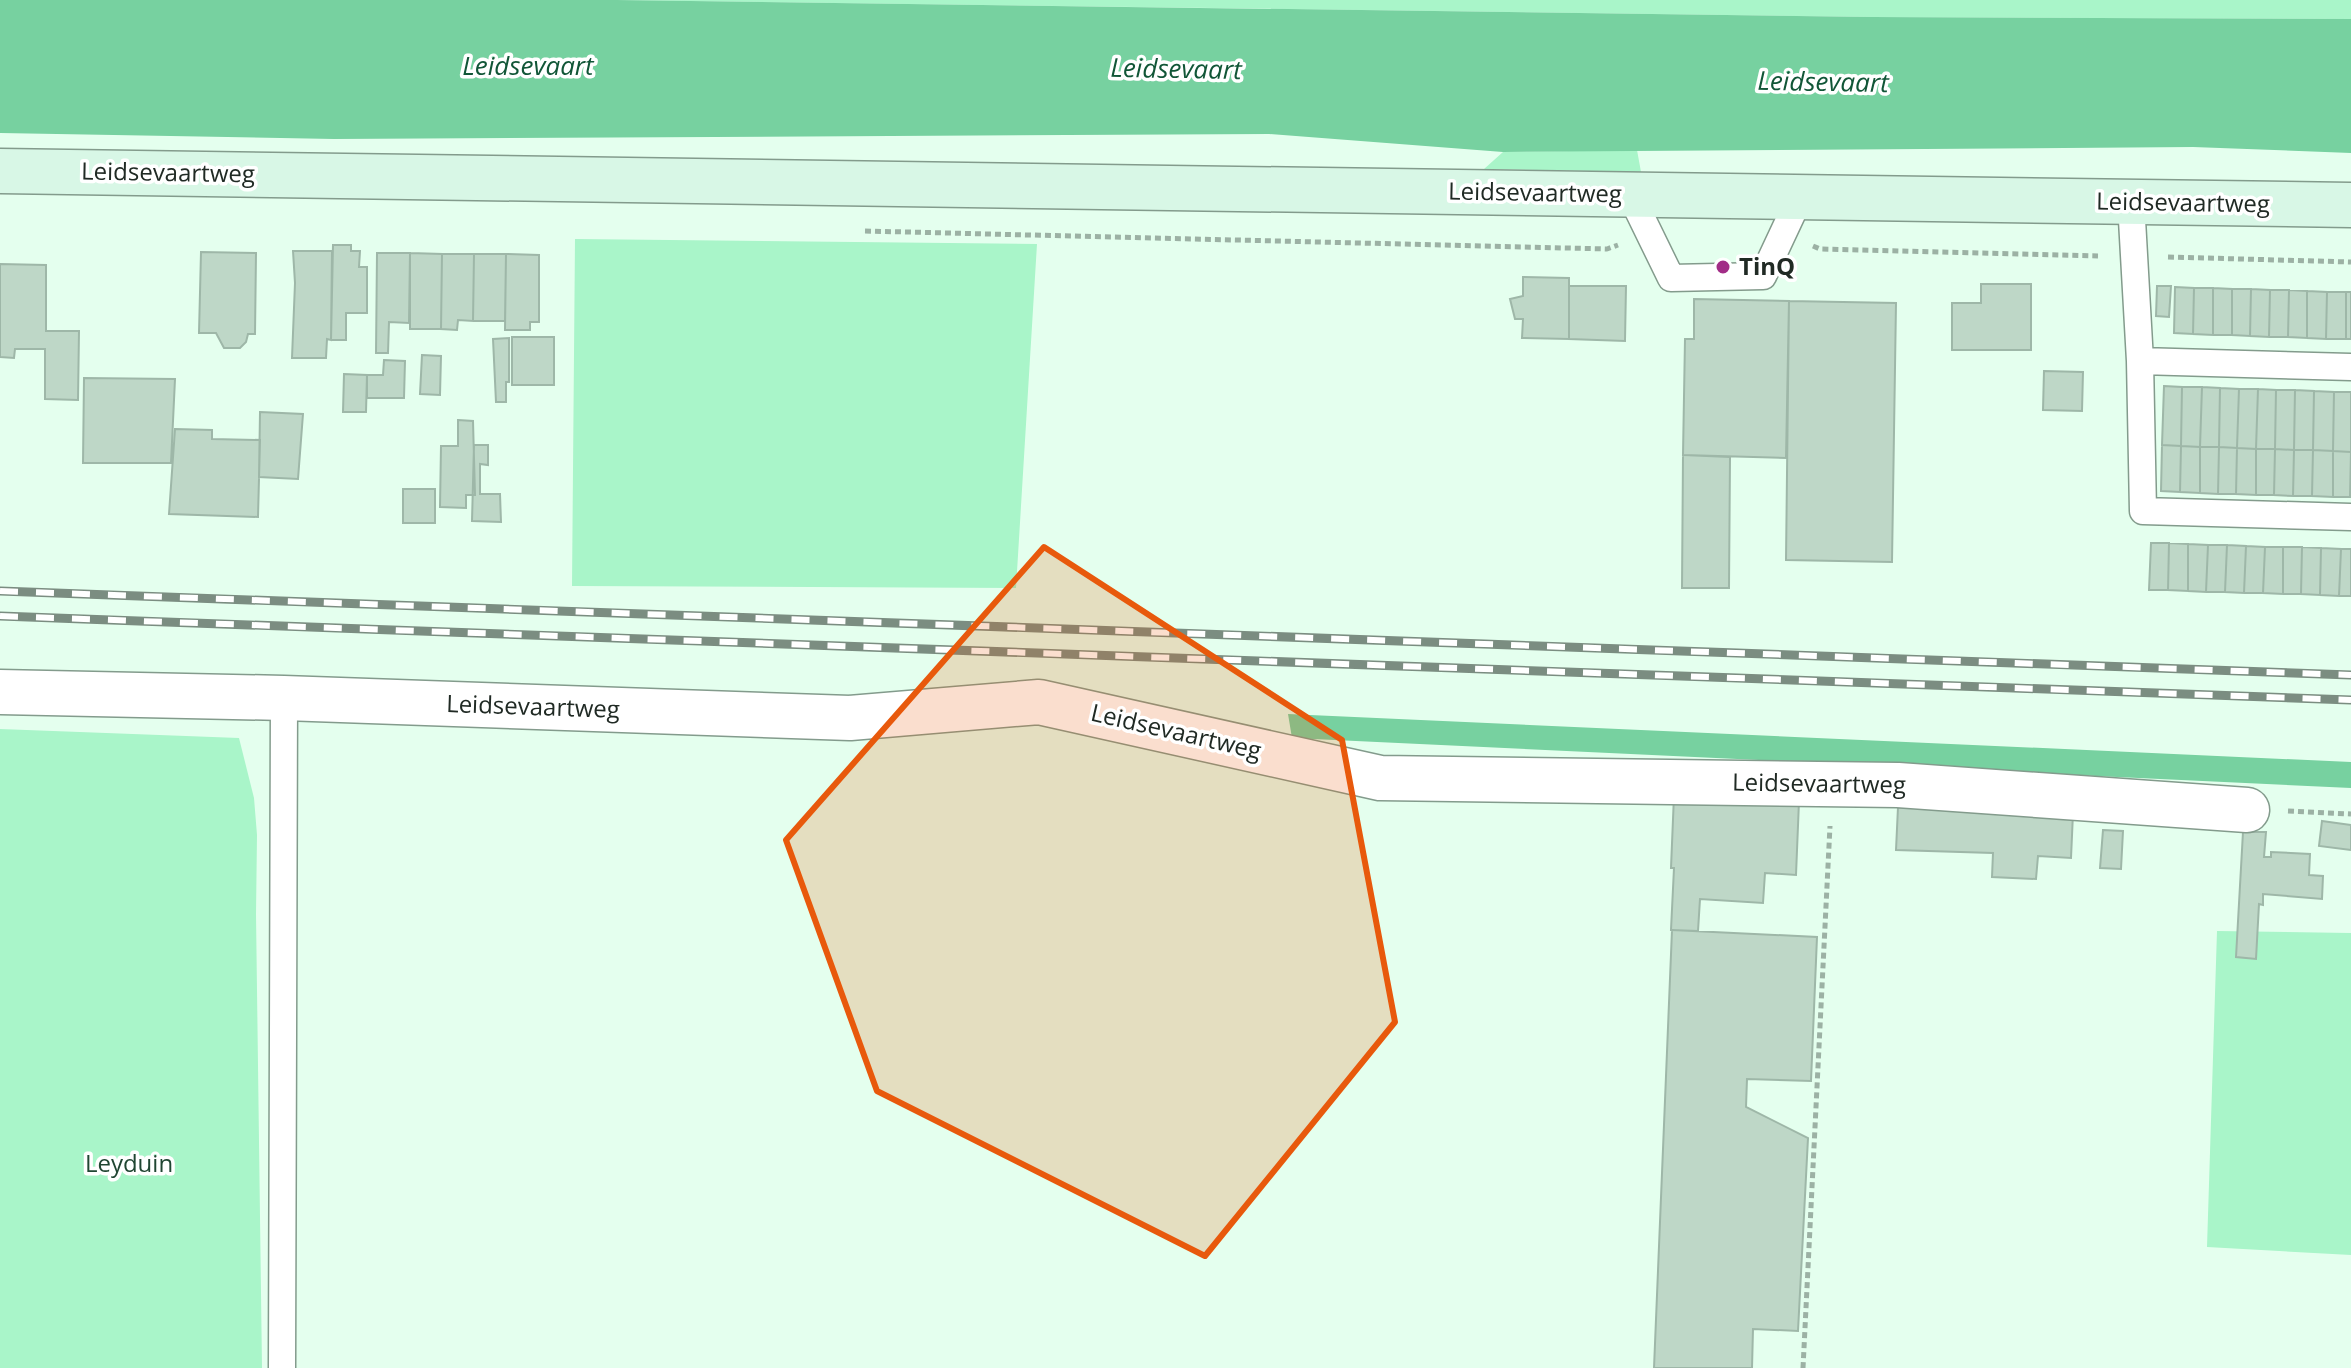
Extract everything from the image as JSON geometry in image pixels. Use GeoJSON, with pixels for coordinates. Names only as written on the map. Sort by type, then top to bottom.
{"type":"FeatureCollection","features":[{"type":"Feature","properties":{"kind":"street","name":"Leidsevaartweg"},"geometry":{"type":"LineString","coordinates":[[0,171],[2351,205]]}},
{"type":"Feature","properties":{"kind":"street","name":"Leidsevaartweg"},"geometry":{"type":"LineString","coordinates":[[0,692],[284,698],[850,718],[1039,702],[1380,778],[1898,785],[2247,810]]}},
{"type":"Feature","properties":{"kind":"lane"},"geometry":{"type":"LineString","coordinates":[[1630,194],[1671,278],[1763,276],[1800,197]]}},
{"type":"Feature","properties":{"kind":"lane"},"geometry":{"type":"LineString","coordinates":[[2131,202],[2140,361],[2143,511],[2351,517]]}},
{"type":"Feature","properties":{"kind":"lane"},"geometry":{"type":"LineString","coordinates":[[2140,361],[2351,367]]}},
{"type":"Feature","properties":{"kind":"lane"},"geometry":{"type":"LineString","coordinates":[[282,1368],[284,698]]}},
{"type":"Feature","properties":{"kind":"path"},"geometry":{"type":"LineString","coordinates":[[1803,1368],[1833,784]]}},
{"type":"Feature","properties":{"kind":"path"},"geometry":{"type":"LineString","coordinates":[[2247,810],[2351,814]]}},
{"type":"Feature","properties":{"kind":"highlighted area"},"geometry":{"type":"Polygon","coordinates":[[[1044,547],[1342,740],[1395,1022],[1205,1256],[877,1091],[786,840],[1044,547]]]}},
{"type":"Feature","properties":{"kind":"green space"},"geometry":{"type":"Polygon","coordinates":[[[618,0],[2351,0],[2351,19],[1871,17],[618,0]]]}},
{"type":"Feature","properties":{"kind":"green space"},"geometry":{"type":"Polygon","coordinates":[[[1637,150],[1641,172],[1484,169],[1503,152],[1637,150]]]}},
{"type":"Feature","properties":{"kind":"green space"},"geometry":{"type":"Polygon","coordinates":[[[575,239],[1037,244],[1016,588],[572,586],[575,239]]]}},
{"type":"Feature","properties":{"kind":"green space","name":"Leyduin"},"geometry":{"type":"Polygon","coordinates":[[[0,729],[239,738],[254,798],[257,835],[262,1368],[0,1368],[0,729]]]}},
{"type":"Feature","properties":{"kind":"green space"},"geometry":{"type":"Polygon","coordinates":[[[2217,931],[2351,933],[2351,1255],[2207,1247],[2217,931]]]}},
{"type":"Feature","properties":{"kind":"water","name":"Leidsevaart"},"geometry":{"type":"Polygon","coordinates":[[[0,0],[617,0],[1871,17],[2351,19],[2351,153],[2193,147],[1503,152],[1269,134],[334,139],[0,133],[0,0]]]}},
{"type":"Feature","properties":{"kind":"water"},"geometry":{"type":"Polygon","coordinates":[[[1288,714],[2351,762],[2351,788],[1292,738],[1288,714]]]}},
{"type":"Feature","properties":{"kind":"building"},"geometry":{"type":"Polygon","coordinates":[[[333,245],[351,245],[351,251],[360,251],[359,267],[367,267],[367,313],[346,313],[346,340],[331,340],[333,245]]]}},
{"type":"Feature","properties":{"kind":"building"},"geometry":{"type":"Polygon","coordinates":[[[293,251],[332,251],[331,340],[327,339],[326,358],[292,358],[293,251]]]}},
{"type":"Feature","properties":{"kind":"building"},"geometry":{"type":"Polygon","coordinates":[[[201,252],[256,253],[255,334],[248,334],[240,348],[224,348],[216,333],[199,333],[201,252]]]}},
{"type":"Feature","properties":{"kind":"building"},"geometry":{"type":"Polygon","coordinates":[[[377,253],[410,253],[409,323],[389,322],[388,353],[376,353],[377,253]]]}},
{"type":"Feature","properties":{"kind":"building"},"geometry":{"type":"Polygon","coordinates":[[[410,253],[442,254],[441,329],[410,329],[410,253]]]}},
{"type":"Feature","properties":{"kind":"building"},"geometry":{"type":"Polygon","coordinates":[[[442,254],[474,254],[473,321],[458,320],[457,330],[441,329],[442,254]]]}},
{"type":"Feature","properties":{"kind":"building"},"geometry":{"type":"Polygon","coordinates":[[[474,254],[506,254],[505,321],[473,321],[474,254]]]}},
{"type":"Feature","properties":{"kind":"building"},"geometry":{"type":"Polygon","coordinates":[[[506,254],[539,255],[539,322],[530,322],[530,330],[505,330],[506,254]]]}},
{"type":"Feature","properties":{"kind":"building"},"geometry":{"type":"Polygon","coordinates":[[[0,264],[46,265],[46,331],[79,331],[78,400],[45,399],[45,349],[15,349],[14,358],[0,357],[0,264]]]}},
{"type":"Feature","properties":{"kind":"building"},"geometry":{"type":"Polygon","coordinates":[[[1523,277],[1569,278],[1569,339],[1522,338],[1523,319],[1515,319],[1510,299],[1523,296],[1523,277]]]}},
{"type":"Feature","properties":{"kind":"building"},"geometry":{"type":"Polygon","coordinates":[[[1981,284],[2031,284],[2031,350],[1952,350],[1952,303],[1981,303],[1981,284]]]}},
{"type":"Feature","properties":{"kind":"building"},"geometry":{"type":"Polygon","coordinates":[[[1569,286],[1626,286],[1625,341],[1569,339],[1569,286]]]}},
{"type":"Feature","properties":{"kind":"building"},"geometry":{"type":"Polygon","coordinates":[[[2157,286],[2171,286],[2169,317],[2156,316],[2157,286]]]}},
{"type":"Feature","properties":{"kind":"building"},"geometry":{"type":"Polygon","coordinates":[[[2175,287],[2194,288],[2193,334],[2174,333],[2175,287]]]}},
{"type":"Feature","properties":{"kind":"building"},"geometry":{"type":"Polygon","coordinates":[[[2194,288],[2213,288],[2213,335],[2193,334],[2194,288]]]}},
{"type":"Feature","properties":{"kind":"building"},"geometry":{"type":"Polygon","coordinates":[[[2213,288],[2232,289],[2232,335],[2213,335],[2213,288]]]}},
{"type":"Feature","properties":{"kind":"building"},"geometry":{"type":"Polygon","coordinates":[[[2232,289],[2251,289],[2250,336],[2232,335],[2232,289]]]}},
{"type":"Feature","properties":{"kind":"building"},"geometry":{"type":"Polygon","coordinates":[[[2251,289],[2270,290],[2269,337],[2250,336],[2251,289]]]}},
{"type":"Feature","properties":{"kind":"building"},"geometry":{"type":"Polygon","coordinates":[[[2270,290],[2289,290],[2288,337],[2269,337],[2270,290]]]}},
{"type":"Feature","properties":{"kind":"building"},"geometry":{"type":"Polygon","coordinates":[[[2289,290],[2307,291],[2307,338],[2288,337],[2289,290]]]}},
{"type":"Feature","properties":{"kind":"building"},"geometry":{"type":"Polygon","coordinates":[[[2307,291],[2327,292],[2326,339],[2307,338],[2307,291]]]}},
{"type":"Feature","properties":{"kind":"building"},"geometry":{"type":"Polygon","coordinates":[[[2327,292],[2346,292],[2346,339],[2326,339],[2327,292]]]}},
{"type":"Feature","properties":{"kind":"building"},"geometry":{"type":"Polygon","coordinates":[[[2346,292],[2351,292],[2351,339],[2346,339],[2346,292]]]}},
{"type":"Feature","properties":{"kind":"building"},"geometry":{"type":"Polygon","coordinates":[[[1694,299],[1789,301],[1786,458],[1683,455],[1685,339],[1694,339],[1694,299]]]}},
{"type":"Feature","properties":{"kind":"building"},"geometry":{"type":"Polygon","coordinates":[[[1789,301],[1896,303],[1892,562],[1786,560],[1789,301]]]}},
{"type":"Feature","properties":{"kind":"building"},"geometry":{"type":"Polygon","coordinates":[[[512,337],[554,337],[554,385],[512,385],[512,337]]]}},
{"type":"Feature","properties":{"kind":"building"},"geometry":{"type":"Polygon","coordinates":[[[509,338],[506,402],[496,402],[493,339],[509,338]]]}},
{"type":"Feature","properties":{"kind":"building"},"geometry":{"type":"Polygon","coordinates":[[[422,355],[441,356],[440,395],[420,394],[422,355]]]}},
{"type":"Feature","properties":{"kind":"building"},"geometry":{"type":"Polygon","coordinates":[[[384,360],[405,361],[404,398],[367,398],[367,375],[383,375],[384,360]]]}},
{"type":"Feature","properties":{"kind":"building"},"geometry":{"type":"Polygon","coordinates":[[[2044,371],[2083,372],[2082,411],[2043,410],[2044,371]]]}},
{"type":"Feature","properties":{"kind":"building"},"geometry":{"type":"Polygon","coordinates":[[[344,374],[367,375],[366,412],[343,412],[344,374]]]}},
{"type":"Feature","properties":{"kind":"building"},"geometry":{"type":"Polygon","coordinates":[[[84,378],[175,379],[171,463],[83,463],[84,378]]]}},
{"type":"Feature","properties":{"kind":"building"},"geometry":{"type":"Polygon","coordinates":[[[2164,386],[2182,387],[2181,446],[2162,445],[2164,386]]]}},
{"type":"Feature","properties":{"kind":"building"},"geometry":{"type":"Polygon","coordinates":[[[2182,387],[2202,387],[2200,447],[2181,446],[2182,387]]]}},
{"type":"Feature","properties":{"kind":"building"},"geometry":{"type":"Polygon","coordinates":[[[2202,387],[2220,388],[2219,447],[2200,447],[2202,387]]]}},
{"type":"Feature","properties":{"kind":"building"},"geometry":{"type":"Polygon","coordinates":[[[2220,388],[2239,389],[2237,448],[2219,447],[2220,388]]]}},
{"type":"Feature","properties":{"kind":"building"},"geometry":{"type":"Polygon","coordinates":[[[2239,389],[2258,389],[2256,449],[2237,448],[2239,389]]]}},
{"type":"Feature","properties":{"kind":"building"},"geometry":{"type":"Polygon","coordinates":[[[2258,389],[2276,390],[2275,449],[2256,449],[2258,389]]]}},
{"type":"Feature","properties":{"kind":"building"},"geometry":{"type":"Polygon","coordinates":[[[2276,390],[2295,390],[2294,450],[2275,449],[2276,390]]]}},
{"type":"Feature","properties":{"kind":"building"},"geometry":{"type":"Polygon","coordinates":[[[2295,390],[2314,391],[2313,450],[2294,450],[2295,390]]]}},
{"type":"Feature","properties":{"kind":"building"},"geometry":{"type":"Polygon","coordinates":[[[2314,391],[2334,392],[2333,451],[2313,450],[2314,391]]]}},
{"type":"Feature","properties":{"kind":"building"},"geometry":{"type":"Polygon","coordinates":[[[2334,392],[2351,392],[2351,452],[2333,451],[2334,392]]]}},
{"type":"Feature","properties":{"kind":"building"},"geometry":{"type":"Polygon","coordinates":[[[260,412],[303,414],[298,479],[259,477],[260,412]]]}},
{"type":"Feature","properties":{"kind":"building"},"geometry":{"type":"Polygon","coordinates":[[[458,420],[473,421],[475,495],[466,495],[466,508],[440,507],[441,446],[458,446],[458,420]]]}},
{"type":"Feature","properties":{"kind":"building"},"geometry":{"type":"Polygon","coordinates":[[[175,429],[212,430],[212,439],[260,440],[258,517],[169,514],[175,429]]]}},
{"type":"Feature","properties":{"kind":"building"},"geometry":{"type":"Polygon","coordinates":[[[474,445],[488,445],[488,465],[480,464],[480,494],[500,494],[501,522],[472,521],[474,445]]]}},
{"type":"Feature","properties":{"kind":"building"},"geometry":{"type":"Polygon","coordinates":[[[2162,445],[2181,446],[2180,492],[2161,491],[2162,445]]]}},
{"type":"Feature","properties":{"kind":"building"},"geometry":{"type":"Polygon","coordinates":[[[2181,446],[2200,447],[2200,493],[2180,492],[2181,446]]]}},
{"type":"Feature","properties":{"kind":"building"},"geometry":{"type":"Polygon","coordinates":[[[2200,447],[2219,447],[2218,494],[2200,493],[2200,447]]]}},
{"type":"Feature","properties":{"kind":"building"},"geometry":{"type":"Polygon","coordinates":[[[2219,447],[2237,448],[2236,494],[2218,494],[2219,447]]]}},
{"type":"Feature","properties":{"kind":"building"},"geometry":{"type":"Polygon","coordinates":[[[2237,448],[2256,449],[2256,495],[2236,494],[2237,448]]]}},
{"type":"Feature","properties":{"kind":"building"},"geometry":{"type":"Polygon","coordinates":[[[2256,449],[2275,449],[2274,495],[2256,495],[2256,449]]]}},
{"type":"Feature","properties":{"kind":"building"},"geometry":{"type":"Polygon","coordinates":[[[2275,449],[2294,450],[2293,496],[2274,495],[2275,449]]]}},
{"type":"Feature","properties":{"kind":"building"},"geometry":{"type":"Polygon","coordinates":[[[2294,450],[2313,450],[2312,496],[2293,496],[2294,450]]]}},
{"type":"Feature","properties":{"kind":"building"},"geometry":{"type":"Polygon","coordinates":[[[2313,450],[2333,451],[2333,497],[2312,496],[2313,450]]]}},
{"type":"Feature","properties":{"kind":"building"},"geometry":{"type":"Polygon","coordinates":[[[2333,451],[2351,452],[2350,497],[2333,497],[2333,451]]]}},
{"type":"Feature","properties":{"kind":"building"},"geometry":{"type":"Polygon","coordinates":[[[1683,455],[1730,457],[1729,588],[1682,588],[1683,455]]]}},
{"type":"Feature","properties":{"kind":"building"},"geometry":{"type":"Polygon","coordinates":[[[403,489],[435,489],[435,523],[403,523],[403,489]]]}},
{"type":"Feature","properties":{"kind":"building"},"geometry":{"type":"Polygon","coordinates":[[[2151,543],[2169,543],[2168,590],[2149,590],[2151,543]]]}},
{"type":"Feature","properties":{"kind":"building"},"geometry":{"type":"Polygon","coordinates":[[[2169,543],[2188,544],[2188,591],[2168,590],[2169,543]]]}},
{"type":"Feature","properties":{"kind":"building"},"geometry":{"type":"Polygon","coordinates":[[[2188,544],[2208,545],[2206,592],[2188,591],[2188,544]]]}},
{"type":"Feature","properties":{"kind":"building"},"geometry":{"type":"Polygon","coordinates":[[[2208,545],[2227,545],[2225,592],[2206,592],[2208,545]]]}},
{"type":"Feature","properties":{"kind":"building"},"geometry":{"type":"Polygon","coordinates":[[[2227,545],[2246,546],[2244,593],[2225,592],[2227,545]]]}},
{"type":"Feature","properties":{"kind":"building"},"geometry":{"type":"Polygon","coordinates":[[[2246,546],[2265,547],[2263,593],[2244,593],[2246,546]]]}},
{"type":"Feature","properties":{"kind":"building"},"geometry":{"type":"Polygon","coordinates":[[[2265,547],[2283,547],[2283,594],[2263,593],[2265,547]]]}},
{"type":"Feature","properties":{"kind":"building"},"geometry":{"type":"Polygon","coordinates":[[[2283,547],[2302,547],[2301,594],[2283,594],[2283,547]]]}},
{"type":"Feature","properties":{"kind":"building"},"geometry":{"type":"Polygon","coordinates":[[[2302,547],[2321,548],[2320,595],[2301,594],[2302,547]]]}},
{"type":"Feature","properties":{"kind":"building"},"geometry":{"type":"Polygon","coordinates":[[[2321,548],[2341,549],[2339,596],[2320,595],[2321,548]]]}},
{"type":"Feature","properties":{"kind":"building"},"geometry":{"type":"Polygon","coordinates":[[[2341,549],[2351,549],[2351,596],[2339,596],[2341,549]]]}},
{"type":"Feature","properties":{"kind":"building"},"geometry":{"type":"Polygon","coordinates":[[[1674,795],[1799,801],[1796,875],[1765,873],[1763,903],[1700,899],[1698,931],[1671,930],[1674,795]]]}},
{"type":"Feature","properties":{"kind":"building"},"geometry":{"type":"Polygon","coordinates":[[[1898,807],[2073,813],[2071,858],[2038,856],[2036,879],[1992,877],[1993,853],[1896,850],[1898,807]]]}},
{"type":"Feature","properties":{"kind":"building"},"geometry":{"type":"Polygon","coordinates":[[[2322,821],[2351,825],[2351,850],[2319,846],[2322,821]]]}},
{"type":"Feature","properties":{"kind":"building"},"geometry":{"type":"Polygon","coordinates":[[[2103,830],[2123,831],[2121,869],[2100,868],[2103,830]]]}},
{"type":"Feature","properties":{"kind":"building"},"geometry":{"type":"Polygon","coordinates":[[[2243,832],[2266,832],[2264,857],[2271,857],[2271,852],[2310,854],[2309,875],[2323,876],[2322,899],[2263,894],[2263,905],[2259,904],[2256,959],[2236,957],[2243,832]]]}},
{"type":"Feature","properties":{"kind":"building"},"geometry":{"type":"Polygon","coordinates":[[[1672,930],[1817,937],[1811,1081],[1747,1079],[1746,1107],[1808,1138],[1798,1331],[1753,1329],[1752,1368],[1654,1368],[1672,930]]]}},
{"type":"Feature","properties":{"kind":"railway"},"geometry":{"type":"LineString","coordinates":[[0,591],[2351,675]]}},
{"type":"Feature","properties":{"kind":"railway"},"geometry":{"type":"LineString","coordinates":[[0,616],[2351,700]]}},
{"type":"Feature","properties":{"kind":"place","name":"TinQ"},"geometry":{"type":"Point","coordinates":[1723,267]}}]}
